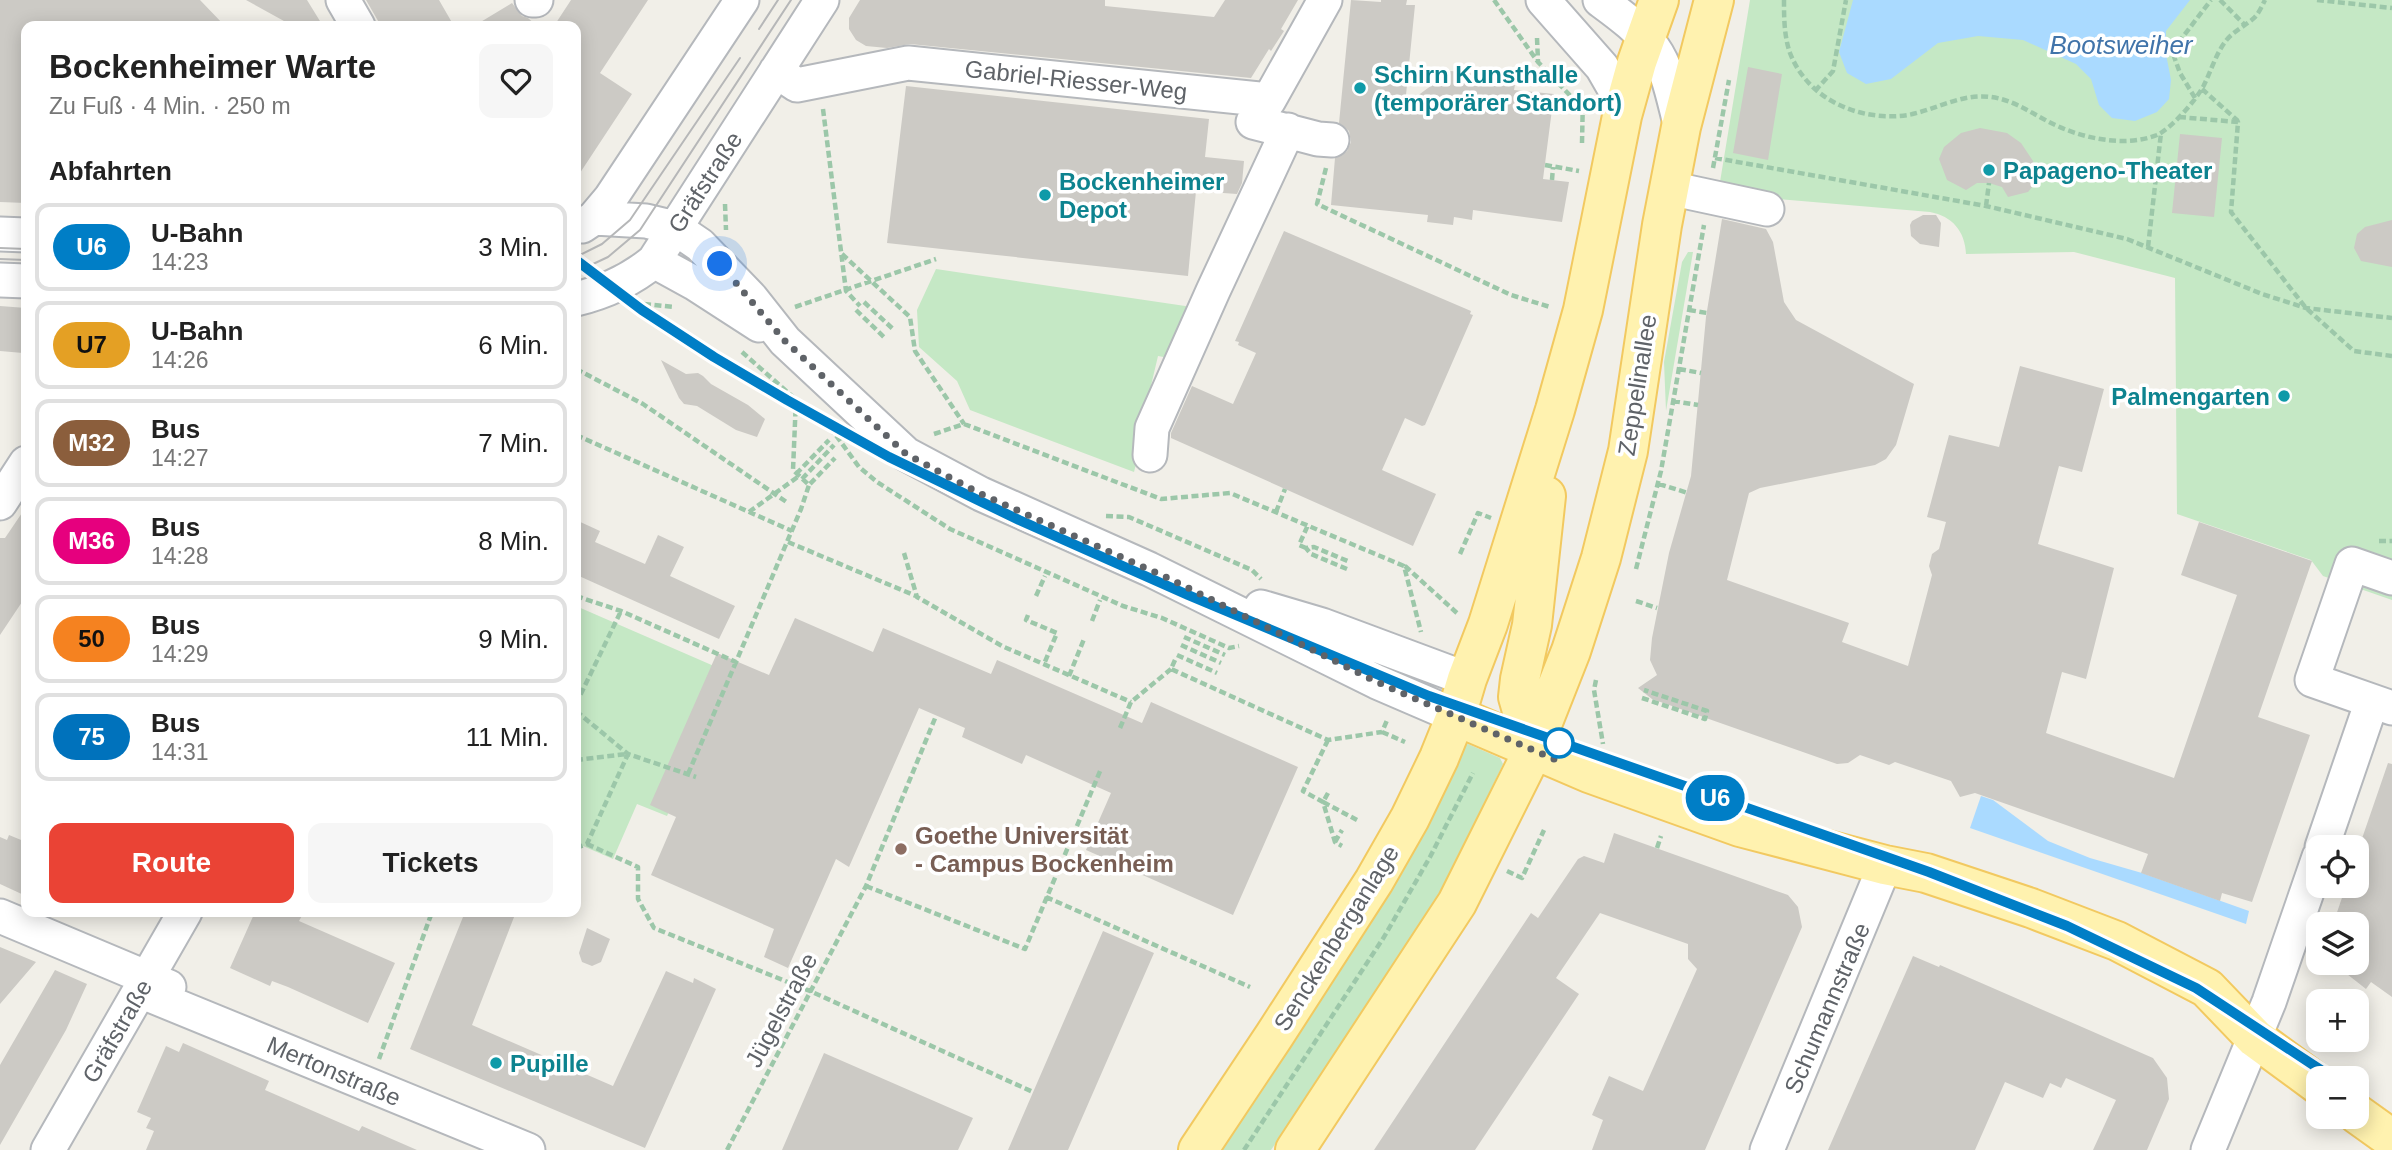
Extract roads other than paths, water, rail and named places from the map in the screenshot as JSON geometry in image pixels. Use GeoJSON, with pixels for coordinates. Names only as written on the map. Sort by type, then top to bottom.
{"type":"FeatureCollection","features":[{"type":"Feature","properties":{"kind":"main road"},"geometry":{"type":"LineString","coordinates":[[1659,0],[1647,53],[1622,117],[1583,310],[1555,410],[1488,624],[1456,716],[1589,773],[1740,827],[1926,873],[2031,908],[2117,941],[2207,988],[2255,1038],[2306,1075]]}},
{"type":"Feature","properties":{"kind":"main road","name":"Zeppelinallee"},"geometry":{"type":"LineString","coordinates":[[1532,749],[1571,651],[1601,558],[1628,451],[1669,188],[1681,127],[1712,7]]}},
{"type":"Feature","properties":{"kind":"main road"},"geometry":{"type":"LineString","coordinates":[[1295,1150],[1457,903],[1532,749],[1518,697],[1532,625],[1555,410]]}},
{"type":"Feature","properties":{"kind":"main road","name":"Senckenberganlage"},"geometry":{"type":"LineString","coordinates":[[1198,1150],[1374,881],[1410,818],[1456,716]]}},
{"type":"Feature","properties":{"kind":"main road"},"geometry":{"type":"LineString","coordinates":[[2369,1123],[2392,1139]]}},
{"type":"Feature","properties":{"kind":"street"},"geometry":{"type":"LineString","coordinates":[[343,0],[355,21]]}},
{"type":"Feature","properties":{"kind":"street","name":"Gräfstraße"},"geometry":{"type":"LineString","coordinates":[[654,261],[637,220],[635,190],[640,160],[741,0]]}},
{"type":"Feature","properties":{"kind":"street","name":"Gräfstraße"},"geometry":{"type":"LineString","coordinates":[[654,261],[822,0]]}},
{"type":"Feature","properties":{"kind":"street"},"geometry":{"type":"LineString","coordinates":[[1325,0],[1269,100],[1253,122],[1318,139],[1332,140]]}},
{"type":"Feature","properties":{"kind":"street"},"geometry":{"type":"LineString","coordinates":[[1543,0],[1611,80],[1622,117]]}},
{"type":"Feature","properties":{"kind":"street"},"geometry":{"type":"LineString","coordinates":[[1600,0],[1647,53],[1681,127]]}},
{"type":"Feature","properties":{"kind":"street","name":"Zeppelinallee"},"geometry":{"type":"LineString","coordinates":[[1647,53],[1672,51],[1688,39],[1712,7]]}},
{"type":"Feature","properties":{"kind":"street"},"geometry":{"type":"LineString","coordinates":[[1594,57],[1615,62],[1647,53]]}},
{"type":"Feature","properties":{"kind":"street","name":"Gabriel-Riesser-Weg"},"geometry":{"type":"LineString","coordinates":[[776,71],[797,85],[908,63],[1269,100]]}},
{"type":"Feature","properties":{"kind":"street"},"geometry":{"type":"LineString","coordinates":[[1150,455],[1152,428],[1288,130]]}},
{"type":"Feature","properties":{"kind":"street","name":"Gräfstraße"},"geometry":{"type":"LineString","coordinates":[[585,224],[648,145]]}},
{"type":"Feature","properties":{"kind":"street"},"geometry":{"type":"LineString","coordinates":[[1669,188],[1768,209]]}},
{"type":"Feature","properties":{"kind":"street"},"geometry":{"type":"LineString","coordinates":[[585,224],[637,220],[675,228],[712,255],[785,341],[906,454],[981,494],[1188,587],[1377,682],[1456,716]]}},
{"type":"Feature","properties":{"kind":"street"},"geometry":{"type":"LineString","coordinates":[[0,234],[21,235]]}},
{"type":"Feature","properties":{"kind":"street"},"geometry":{"type":"LineString","coordinates":[[581,298],[631,278],[654,261],[785,341]]}},
{"type":"Feature","properties":{"kind":"street"},"geometry":{"type":"LineString","coordinates":[[0,279],[21,281]]}},
{"type":"Feature","properties":{"kind":"street"},"geometry":{"type":"LineString","coordinates":[[0,503],[21,471]]}},
{"type":"Feature","properties":{"kind":"street"},"geometry":{"type":"LineString","coordinates":[[2327,835],[2382,704],[2312,680],[2352,564],[2392,578]]}},
{"type":"Feature","properties":{"kind":"street"},"geometry":{"type":"LineString","coordinates":[[1188,587],[1322,625],[1467,679]]}},
{"type":"Feature","properties":{"kind":"street","name":"Schumannstraße"},"geometry":{"type":"LineString","coordinates":[[1766,1150],[1885,865]]}},
{"type":"Feature","properties":{"kind":"street"},"geometry":{"type":"LineString","coordinates":[[2208,1150],[2255,1038],[2306,894]]}},
{"type":"Feature","properties":{"kind":"street"},"geometry":{"type":"LineString","coordinates":[[0,916],[144,985],[335,1056]]}},
{"type":"Feature","properties":{"kind":"street","name":"Gräfstraße"},"geometry":{"type":"LineString","coordinates":[[48,1150],[183,917]]}},
{"type":"Feature","properties":{"kind":"street","name":"Mertonstraße"},"geometry":{"type":"LineString","coordinates":[[144,985],[528,1150]]}},
{"type":"Feature","properties":{"kind":"water","name":"Bootsweiher"},"geometry":{"type":"Polygon","coordinates":[[[1853,0],[2190,0],[2166,31],[2166,54],[2171,80],[2169,99],[2157,112],[2135,121],[2112,118],[2099,105],[2091,79],[2076,64],[2023,40],[1978,36],[1938,43],[1891,79],[1866,84],[1847,73],[1839,52],[1853,0]]]}},
{"type":"Feature","properties":{"kind":"water"},"geometry":{"type":"Polygon","coordinates":[[[1981,796],[1993,800],[2048,841],[2090,858],[2142,873],[2249,911],[2246,924],[1970,828],[1981,796]]]}},
{"type":"Feature","properties":{"kind":"tram line"},"geometry":{"type":"LineString","coordinates":[[759,29],[778,0]]}},
{"type":"Feature","properties":{"kind":"tram line"},"geometry":{"type":"LineString","coordinates":[[581,270],[608,257],[640,230],[791,0]]}},
{"type":"Feature","properties":{"kind":"tram line"},"geometry":{"type":"LineString","coordinates":[[581,254],[602,244],[630,220],[740,58]]}},
{"type":"Feature","properties":{"kind":"tram line"},"geometry":{"type":"LineString","coordinates":[[0,248],[21,249]]}},
{"type":"Feature","properties":{"kind":"tram line"},"geometry":{"type":"LineString","coordinates":[[0,259],[21,260]]}},
{"type":"Feature","properties":{"kind":"metro line","name":"U6"},"geometry":{"type":"LineString","coordinates":[[581,264],[642,310],[787,400],[889,457],[1019,520],[1188,595],[1429,696],[1950,879],[2067,926],[2196,988],[2316,1066]]}},
{"type":"Feature","properties":{"kind":"place","name":"Schirn Kunsthalle (temporärer Standort)"},"geometry":{"type":"Point","coordinates":[1360,88]}},
{"type":"Feature","properties":{"kind":"place","name":"Papageno-Theater"},"geometry":{"type":"Point","coordinates":[1989,170]}},
{"type":"Feature","properties":{"kind":"place","name":"Bockenheimer Depot"},"geometry":{"type":"Point","coordinates":[1045,195]}},
{"type":"Feature","properties":{"kind":"place","name":"Palmengarten"},"geometry":{"type":"Point","coordinates":[2284,396]}},
{"type":"Feature","properties":{"kind":"place","name":"Goethe Universität - Campus Bockenheim"},"geometry":{"type":"Point","coordinates":[901,849]}},
{"type":"Feature","properties":{"kind":"place","name":"Pupille"},"geometry":{"type":"Point","coordinates":[496,1063]}}]}
